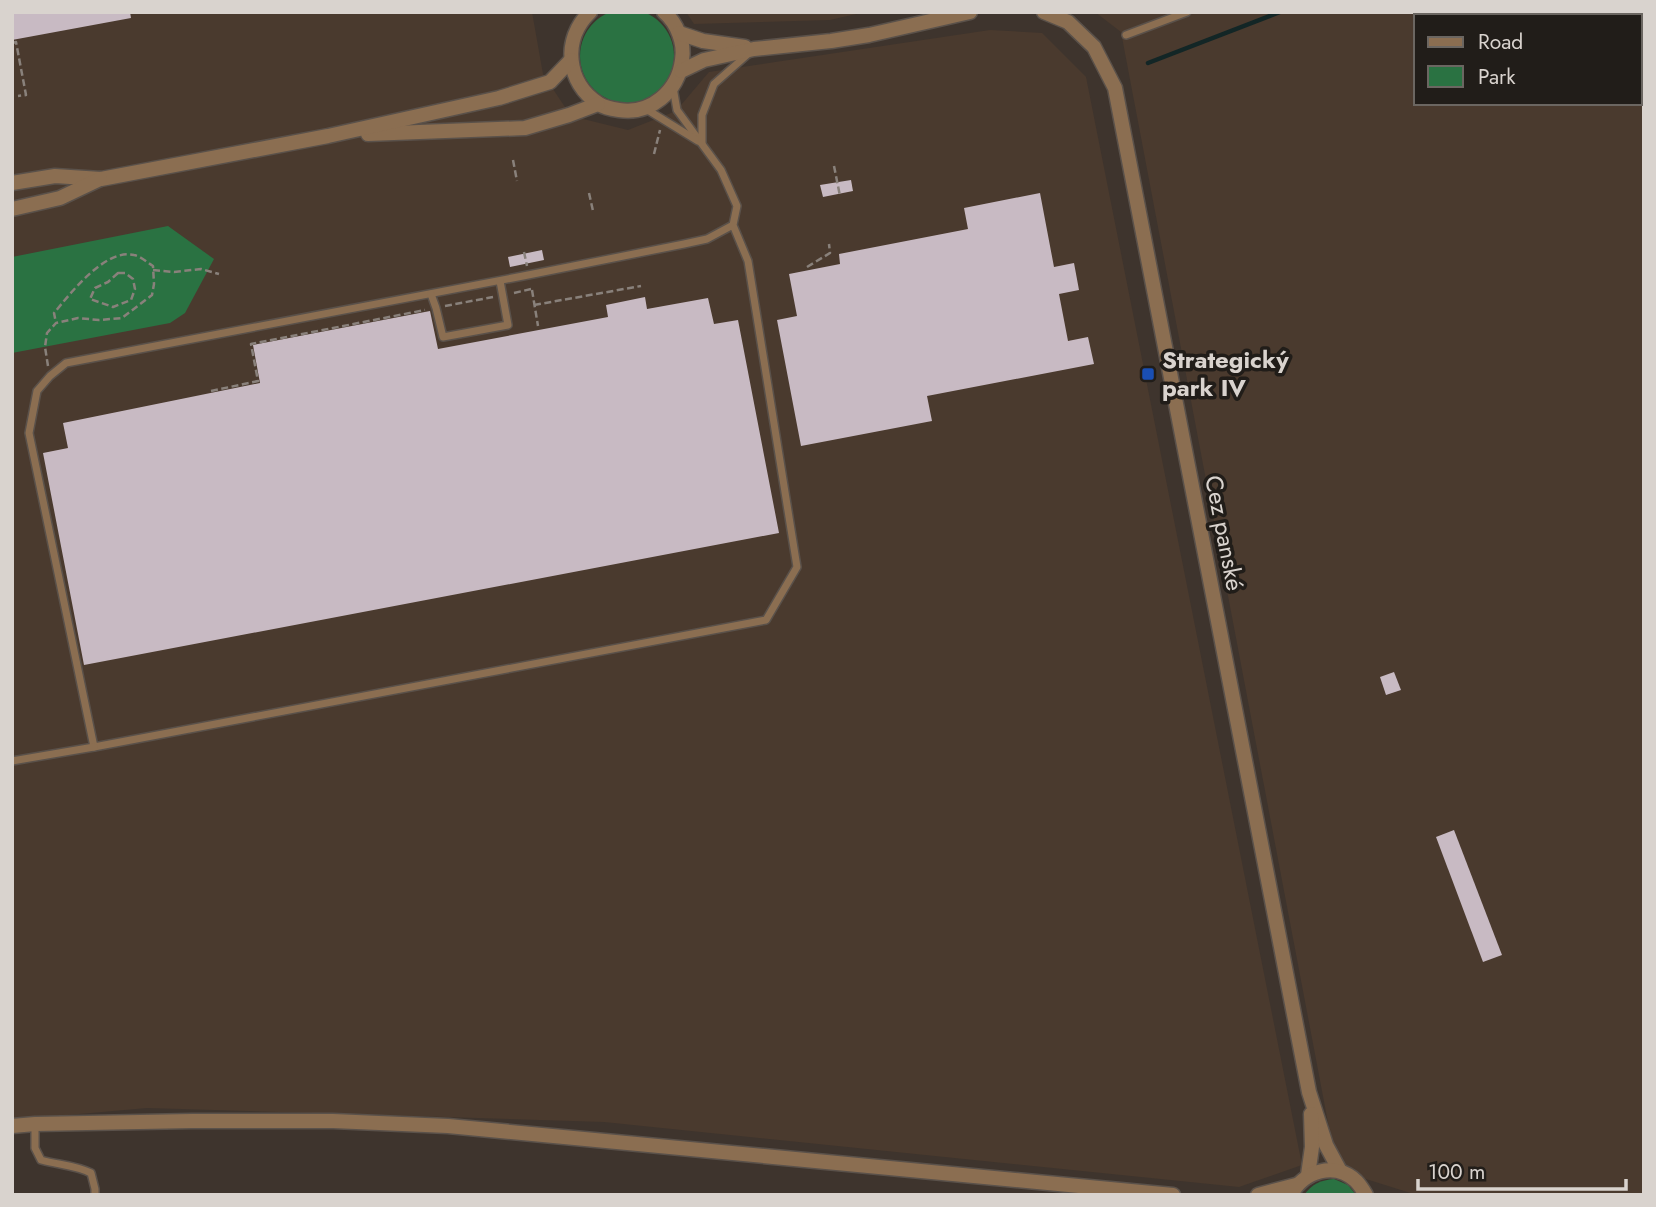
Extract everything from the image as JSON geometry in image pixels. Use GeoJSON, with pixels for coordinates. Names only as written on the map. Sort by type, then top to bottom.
{"type":"FeatureCollection","features":[{"type":"Feature","properties":{"kind":"street"},"geometry":{"type":"LineString","coordinates":[[584,14],[571,46],[570,61],[574,75],[581,88],[598,104],[627,111],[645,108],[660,100],[673,87],[681,71],[683,52],[679,33],[664,12]]}},
{"type":"Feature","properties":{"kind":"street"},"geometry":{"type":"LineString","coordinates":[[681,71],[704,60],[754,49],[869,35],[970,12]]}},
{"type":"Feature","properties":{"kind":"street","name":"Cez panské"},"geometry":{"type":"LineString","coordinates":[[1044,12],[1068,22],[1094,47],[1115,89],[1309,1092],[1326,1145],[1340,1171]]}},
{"type":"Feature","properties":{"kind":"street"},"geometry":{"type":"LineString","coordinates":[[679,33],[703,41],[754,49]]}},
{"type":"Feature","properties":{"kind":"street"},"geometry":{"type":"LineString","coordinates":[[12,209],[60,198],[101,179],[328,136],[499,98],[550,82],[570,61]]}},
{"type":"Feature","properties":{"kind":"street"},"geometry":{"type":"LineString","coordinates":[[328,136],[525,128],[598,104]]}},
{"type":"Feature","properties":{"kind":"street"},"geometry":{"type":"LineString","coordinates":[[12,183],[55,176],[101,179]]}},
{"type":"Feature","properties":{"kind":"street","name":"Cez panské"},"geometry":{"type":"LineString","coordinates":[[1308,1175],[1312,1147],[1309,1092]]}},
{"type":"Feature","properties":{"kind":"street"},"geometry":{"type":"LineString","coordinates":[[12,1126],[192,1121],[332,1121],[448,1126],[1173,1195]]}},
{"type":"Feature","properties":{"kind":"street"},"geometry":{"type":"LineString","coordinates":[[1258,1195],[1293,1190],[1308,1175],[1323,1170],[1340,1171],[1355,1180],[1366,1195]]}},
{"type":"Feature","properties":{"kind":"lane"},"geometry":{"type":"LineString","coordinates":[[1126,35],[1187,12]]}},
{"type":"Feature","properties":{"kind":"lane"},"geometry":{"type":"LineString","coordinates":[[702,144],[702,114],[713,84],[754,49]]}},
{"type":"Feature","properties":{"kind":"lane"},"geometry":{"type":"LineString","coordinates":[[12,761],[765,620],[797,567],[748,261],[733,225],[737,206],[721,170],[677,110],[673,87]]}},
{"type":"Feature","properties":{"kind":"lane"},"geometry":{"type":"LineString","coordinates":[[645,108],[702,144]]}},
{"type":"Feature","properties":{"kind":"lane"},"geometry":{"type":"LineString","coordinates":[[94,747],[29,433],[37,391],[50,376],[66,363],[707,239],[733,225]]}},
{"type":"Feature","properties":{"kind":"lane"},"geometry":{"type":"LineString","coordinates":[[431,294],[443,337],[508,325],[500,281]]}},
{"type":"Feature","properties":{"kind":"lane"},"geometry":{"type":"LineString","coordinates":[[35,1124],[35,1147],[41,1160],[76,1166],[91,1173],[95,1195]]}},
{"type":"Feature","properties":{"kind":"path"},"geometry":{"type":"LineString","coordinates":[[12,43],[16,42],[26,95],[18,96]]}},
{"type":"Feature","properties":{"kind":"path"},"geometry":{"type":"LineString","coordinates":[[654,154],[661,127]]}},
{"type":"Feature","properties":{"kind":"path"},"geometry":{"type":"LineString","coordinates":[[513,159],[517,181]]}},
{"type":"Feature","properties":{"kind":"path"},"geometry":{"type":"LineString","coordinates":[[834,166],[840,196]]}},
{"type":"Feature","properties":{"kind":"path"},"geometry":{"type":"LineString","coordinates":[[590,193],[593,211]]}},
{"type":"Feature","properties":{"kind":"path"},"geometry":{"type":"LineString","coordinates":[[807,267],[830,253],[829,244]]}},
{"type":"Feature","properties":{"kind":"path"},"geometry":{"type":"LineString","coordinates":[[50,376],[45,347],[47,332],[56,323],[78,318],[122,318],[152,295],[153,266],[133,255],[117,256],[89,273],[54,313],[56,323]]}},
{"type":"Feature","properties":{"kind":"path"},"geometry":{"type":"LineString","coordinates":[[153,270],[174,272],[201,269],[219,274]]}},
{"type":"Feature","properties":{"kind":"path"},"geometry":{"type":"LineString","coordinates":[[118,273],[125,273],[133,279],[135,289],[131,300],[113,307],[90,299],[95,288],[118,273]]}},
{"type":"Feature","properties":{"kind":"path"},"geometry":{"type":"LineString","coordinates":[[534,305],[641,286]]}},
{"type":"Feature","properties":{"kind":"path"},"geometry":{"type":"LineString","coordinates":[[211,391],[258,381],[251,344],[531,288],[538,326]]}},
{"type":"Feature","properties":{"kind":"path"},"geometry":{"type":"LineString","coordinates":[[131,300],[137,306]]}},
{"type":"Feature","properties":{"kind":"shaded area"},"geometry":{"type":"Polygon","coordinates":[[[12,12],[532,12],[543,74],[571,116],[628,130],[676,111],[709,72],[990,30],[1042,33],[1086,77],[1302,1165],[1239,1187],[604,1122],[147,1108],[12,1120],[12,12]]]}},
{"type":"Feature","properties":{"kind":"shaded area"},"geometry":{"type":"Polygon","coordinates":[[[686,12],[865,12],[830,20],[694,24],[686,12]]]}},
{"type":"Feature","properties":{"kind":"shaded area"},"geometry":{"type":"Polygon","coordinates":[[[1095,12],[1644,12],[1644,1195],[1417,1195],[1337,1170],[1121,32],[1095,12]]]}},
{"type":"Feature","properties":{"kind":"green space"},"geometry":{"type":"Polygon","coordinates":[[[627,9],[645,12],[660,23],[671,38],[674,56],[671,74],[660,89],[645,100],[627,103],[609,100],[594,89],[583,74],[580,56],[583,38],[594,23],[609,12],[627,9]]]}},
{"type":"Feature","properties":{"kind":"green space"},"geometry":{"type":"Polygon","coordinates":[[[168,226],[214,259],[185,313],[170,323],[12,353],[12,257],[168,226]]]}},
{"type":"Feature","properties":{"kind":"green space"},"geometry":{"type":"Polygon","coordinates":[[[1334,1179],[1348,1185],[1356,1195],[1304,1195],[1317,1183],[1334,1179]]]}},
{"type":"Feature","properties":{"kind":"building"},"geometry":{"type":"Polygon","coordinates":[[[12,12],[130,12],[131,18],[12,40],[12,12]]]}},
{"type":"Feature","properties":{"kind":"building"},"geometry":{"type":"Polygon","coordinates":[[[851,180],[853,191],[823,197],[820,185],[851,180]]]}},
{"type":"Feature","properties":{"kind":"building"},"geometry":{"type":"Polygon","coordinates":[[[1040,193],[1054,267],[1074,263],[1079,290],[1059,294],[1068,341],[1088,337],[1094,364],[927,396],[932,421],[801,446],[777,320],[797,316],[789,274],[840,264],[839,254],[968,229],[964,208],[1040,193]]]}},
{"type":"Feature","properties":{"kind":"building"},"geometry":{"type":"Polygon","coordinates":[[[542,250],[544,260],[510,267],[508,257],[542,250]]]}},
{"type":"Feature","properties":{"kind":"building"},"geometry":{"type":"Polygon","coordinates":[[[645,297],[647,309],[708,298],[714,324],[738,320],[779,533],[84,665],[43,453],[68,448],[63,423],[260,383],[253,345],[430,311],[438,349],[608,317],[606,305],[645,297]]]}},
{"type":"Feature","properties":{"kind":"building"},"geometry":{"type":"Polygon","coordinates":[[[1394,672],[1401,690],[1386,695],[1380,677],[1394,672]]]}},
{"type":"Feature","properties":{"kind":"building"},"geometry":{"type":"Polygon","coordinates":[[[1454,830],[1502,955],[1483,962],[1436,837],[1454,830]]]}},
{"type":"Feature","properties":{"kind":"waterway"},"geometry":{"type":"LineString","coordinates":[[1148,63],[1280,12]]}},
{"type":"Feature","properties":{"kind":"place","name":"Strategický park IV"},"geometry":{"type":"Point","coordinates":[1148,374]}}]}
